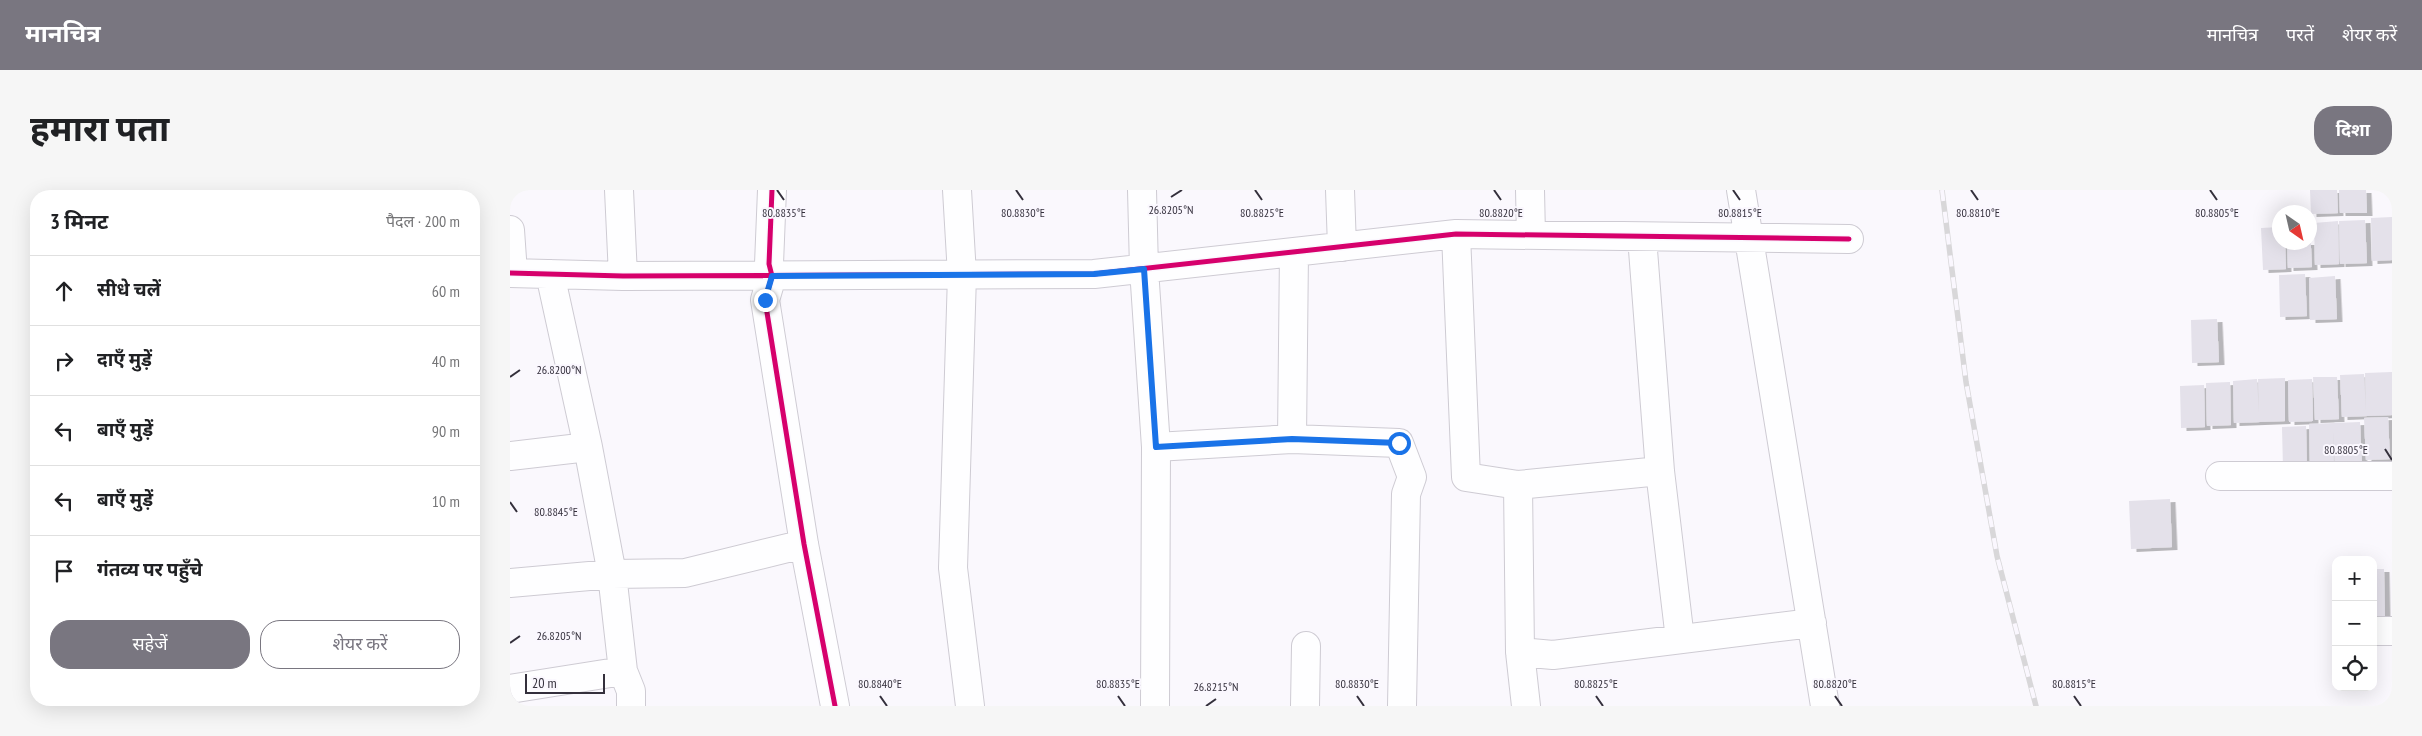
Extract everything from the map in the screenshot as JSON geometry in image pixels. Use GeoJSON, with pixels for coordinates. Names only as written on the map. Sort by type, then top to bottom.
{"type":"FeatureCollection","features":[{"type":"Feature","properties":{"kind":"street"},"geometry":{"type":"LineString","coordinates":[[618,190],[623,276]]}},
{"type":"Feature","properties":{"kind":"street"},"geometry":{"type":"LineString","coordinates":[[772,190],[769,264],[772,276],[765,300],[804,544],[835,706]]}},
{"type":"Feature","properties":{"kind":"street"},"geometry":{"type":"LineString","coordinates":[[957,190],[962,275],[953,568],[970,706]]}},
{"type":"Feature","properties":{"kind":"street"},"geometry":{"type":"LineString","coordinates":[[1142,190],[1144,269],[1156,447],[1155,706]]}},
{"type":"Feature","properties":{"kind":"street"},"geometry":{"type":"LineString","coordinates":[[1340,190],[1342,247]]}},
{"type":"Feature","properties":{"kind":"street"},"geometry":{"type":"LineString","coordinates":[[1530,190],[1530,235]]}},
{"type":"Feature","properties":{"kind":"street"},"geometry":{"type":"LineString","coordinates":[[1741,190],[1825,706]]}},
{"type":"Feature","properties":{"kind":"street"},"geometry":{"type":"LineString","coordinates":[[510,230],[512,273],[623,276],[1094,274],[1456,234],[1849,239]]}},
{"type":"Feature","properties":{"kind":"street"},"geometry":{"type":"LineString","coordinates":[[1456,234],[1466,477],[1518,485],[1660,471]]}},
{"type":"Feature","properties":{"kind":"street"},"geometry":{"type":"LineString","coordinates":[[1642,237],[1660,471],[1680,639]]}},
{"type":"Feature","properties":{"kind":"street"},"geometry":{"type":"LineString","coordinates":[[1292,439],[1294,252]]}},
{"type":"Feature","properties":{"kind":"street"},"geometry":{"type":"LineString","coordinates":[[550,274],[588,447],[612,574],[623,671],[631,691],[631,706]]}},
{"type":"Feature","properties":{"kind":"street"},"geometry":{"type":"LineString","coordinates":[[1156,447],[1292,439],[1399,443],[1412,477],[1406,494],[1402,706]]}},
{"type":"Feature","properties":{"kind":"street"},"geometry":{"type":"LineString","coordinates":[[510,456],[588,447]]}},
{"type":"Feature","properties":{"kind":"street"},"geometry":{"type":"LineString","coordinates":[[2220,476],[2392,476]]}},
{"type":"Feature","properties":{"kind":"street"},"geometry":{"type":"LineString","coordinates":[[1518,485],[1520,652],[1526,706]]}},
{"type":"Feature","properties":{"kind":"street"},"geometry":{"type":"LineString","coordinates":[[510,583],[612,574],[685,573],[804,544]]}},
{"type":"Feature","properties":{"kind":"street"},"geometry":{"type":"LineString","coordinates":[[1520,652],[1553,655],[1812,623]]}},
{"type":"Feature","properties":{"kind":"street"},"geometry":{"type":"LineString","coordinates":[[2377,631],[2392,631]]}},
{"type":"Feature","properties":{"kind":"street"},"geometry":{"type":"LineString","coordinates":[[1305,706],[1306,646]]}},
{"type":"Feature","properties":{"kind":"street"},"geometry":{"type":"LineString","coordinates":[[510,689],[623,671]]}},
{"type":"Feature","properties":{"kind":"building"},"geometry":{"type":"Polygon","coordinates":[[[2310,190],[2337,190],[2338,213],[2317,214],[2317,205],[2311,205],[2310,190]]]}},
{"type":"Feature","properties":{"kind":"building"},"geometry":{"type":"Polygon","coordinates":[[[2339,190],[2366,190],[2367,213],[2340,213],[2339,190]]]}},
{"type":"Feature","properties":{"kind":"building"},"geometry":{"type":"Polygon","coordinates":[[[2392,217],[2392,260],[2372,261],[2371,218],[2392,217]]]}},
{"type":"Feature","properties":{"kind":"building"},"geometry":{"type":"Polygon","coordinates":[[[2365,220],[2367,263],[2340,264],[2339,221],[2365,220]]]}},
{"type":"Feature","properties":{"kind":"building"},"geometry":{"type":"Polygon","coordinates":[[[2338,221],[2339,264],[2315,265],[2317,223],[2338,221]]]}},
{"type":"Feature","properties":{"kind":"building"},"geometry":{"type":"Polygon","coordinates":[[[2272,227],[2272,250],[2285,250],[2286,269],[2263,270],[2261,228],[2272,227]]]}},
{"type":"Feature","properties":{"kind":"building"},"geometry":{"type":"Polygon","coordinates":[[[2287,250],[2311,250],[2312,267],[2288,268],[2287,250]]]}},
{"type":"Feature","properties":{"kind":"building"},"geometry":{"type":"Polygon","coordinates":[[[2305,274],[2307,316],[2280,317],[2279,275],[2305,274]]]}},
{"type":"Feature","properties":{"kind":"building"},"geometry":{"type":"Polygon","coordinates":[[[2335,276],[2337,319],[2310,320],[2309,278],[2335,276]]]}},
{"type":"Feature","properties":{"kind":"building"},"geometry":{"type":"Polygon","coordinates":[[[2217,319],[2219,362],[2192,363],[2191,320],[2217,319]]]}},
{"type":"Feature","properties":{"kind":"building"},"geometry":{"type":"Polygon","coordinates":[[[2392,372],[2392,415],[2342,417],[2340,375],[2364,374],[2366,411],[2365,373],[2392,372]]]}},
{"type":"Feature","properties":{"kind":"building"},"geometry":{"type":"Polygon","coordinates":[[[2313,377],[2337,377],[2339,419],[2315,420],[2313,377]]]}},
{"type":"Feature","properties":{"kind":"building"},"geometry":{"type":"Polygon","coordinates":[[[2285,378],[2285,421],[2234,423],[2233,381],[2257,379],[2259,413],[2258,379],[2285,378]]]}},
{"type":"Feature","properties":{"kind":"building"},"geometry":{"type":"Polygon","coordinates":[[[2312,379],[2313,421],[2289,422],[2288,380],[2312,379]]]}},
{"type":"Feature","properties":{"kind":"building"},"geometry":{"type":"Polygon","coordinates":[[[2230,382],[2231,425],[2207,426],[2206,383],[2230,382]]]}},
{"type":"Feature","properties":{"kind":"building"},"geometry":{"type":"Polygon","coordinates":[[[2204,385],[2205,427],[2181,428],[2180,386],[2204,385]]]}},
{"type":"Feature","properties":{"kind":"building"},"geometry":{"type":"Polygon","coordinates":[[[2388,417],[2390,459],[2366,460],[2364,418],[2388,417]]]}},
{"type":"Feature","properties":{"kind":"building"},"geometry":{"type":"Polygon","coordinates":[[[2360,422],[2362,464],[2335,465],[2333,432],[2334,465],[2310,467],[2309,424],[2360,422]]]}},
{"type":"Feature","properties":{"kind":"building"},"geometry":{"type":"Polygon","coordinates":[[[2306,426],[2307,468],[2283,469],[2282,427],[2306,426]]]}},
{"type":"Feature","properties":{"kind":"building"},"geometry":{"type":"Polygon","coordinates":[[[2170,499],[2172,547],[2131,549],[2129,501],[2170,499]]]}},
{"type":"Feature","properties":{"kind":"building"},"geometry":{"type":"Polygon","coordinates":[[[2377,569],[2384,569],[2385,617],[2377,618],[2377,569]]]}},
{"type":"Feature","properties":{"kind":"railway"},"geometry":{"type":"LineString","coordinates":[[1942,190],[1966,382],[1997,556],[2036,706]]}},
{"type":"Feature","properties":{"kind":"cycle path"},"geometry":{"type":"LineString","coordinates":[[772,190],[769,264],[772,276],[765,300],[804,544],[835,706]]}},
{"type":"Feature","properties":{"kind":"cycle path"},"geometry":{"type":"LineString","coordinates":[[510,273],[623,276],[1094,274],[1456,234],[1849,239]]}},
{"type":"Feature","properties":{"kind":"route"},"geometry":{"type":"LineString","coordinates":[[765,300],[770,276],[1094,274],[1144,269],[1156,447],[1292,439],[1399,443]]}}]}
